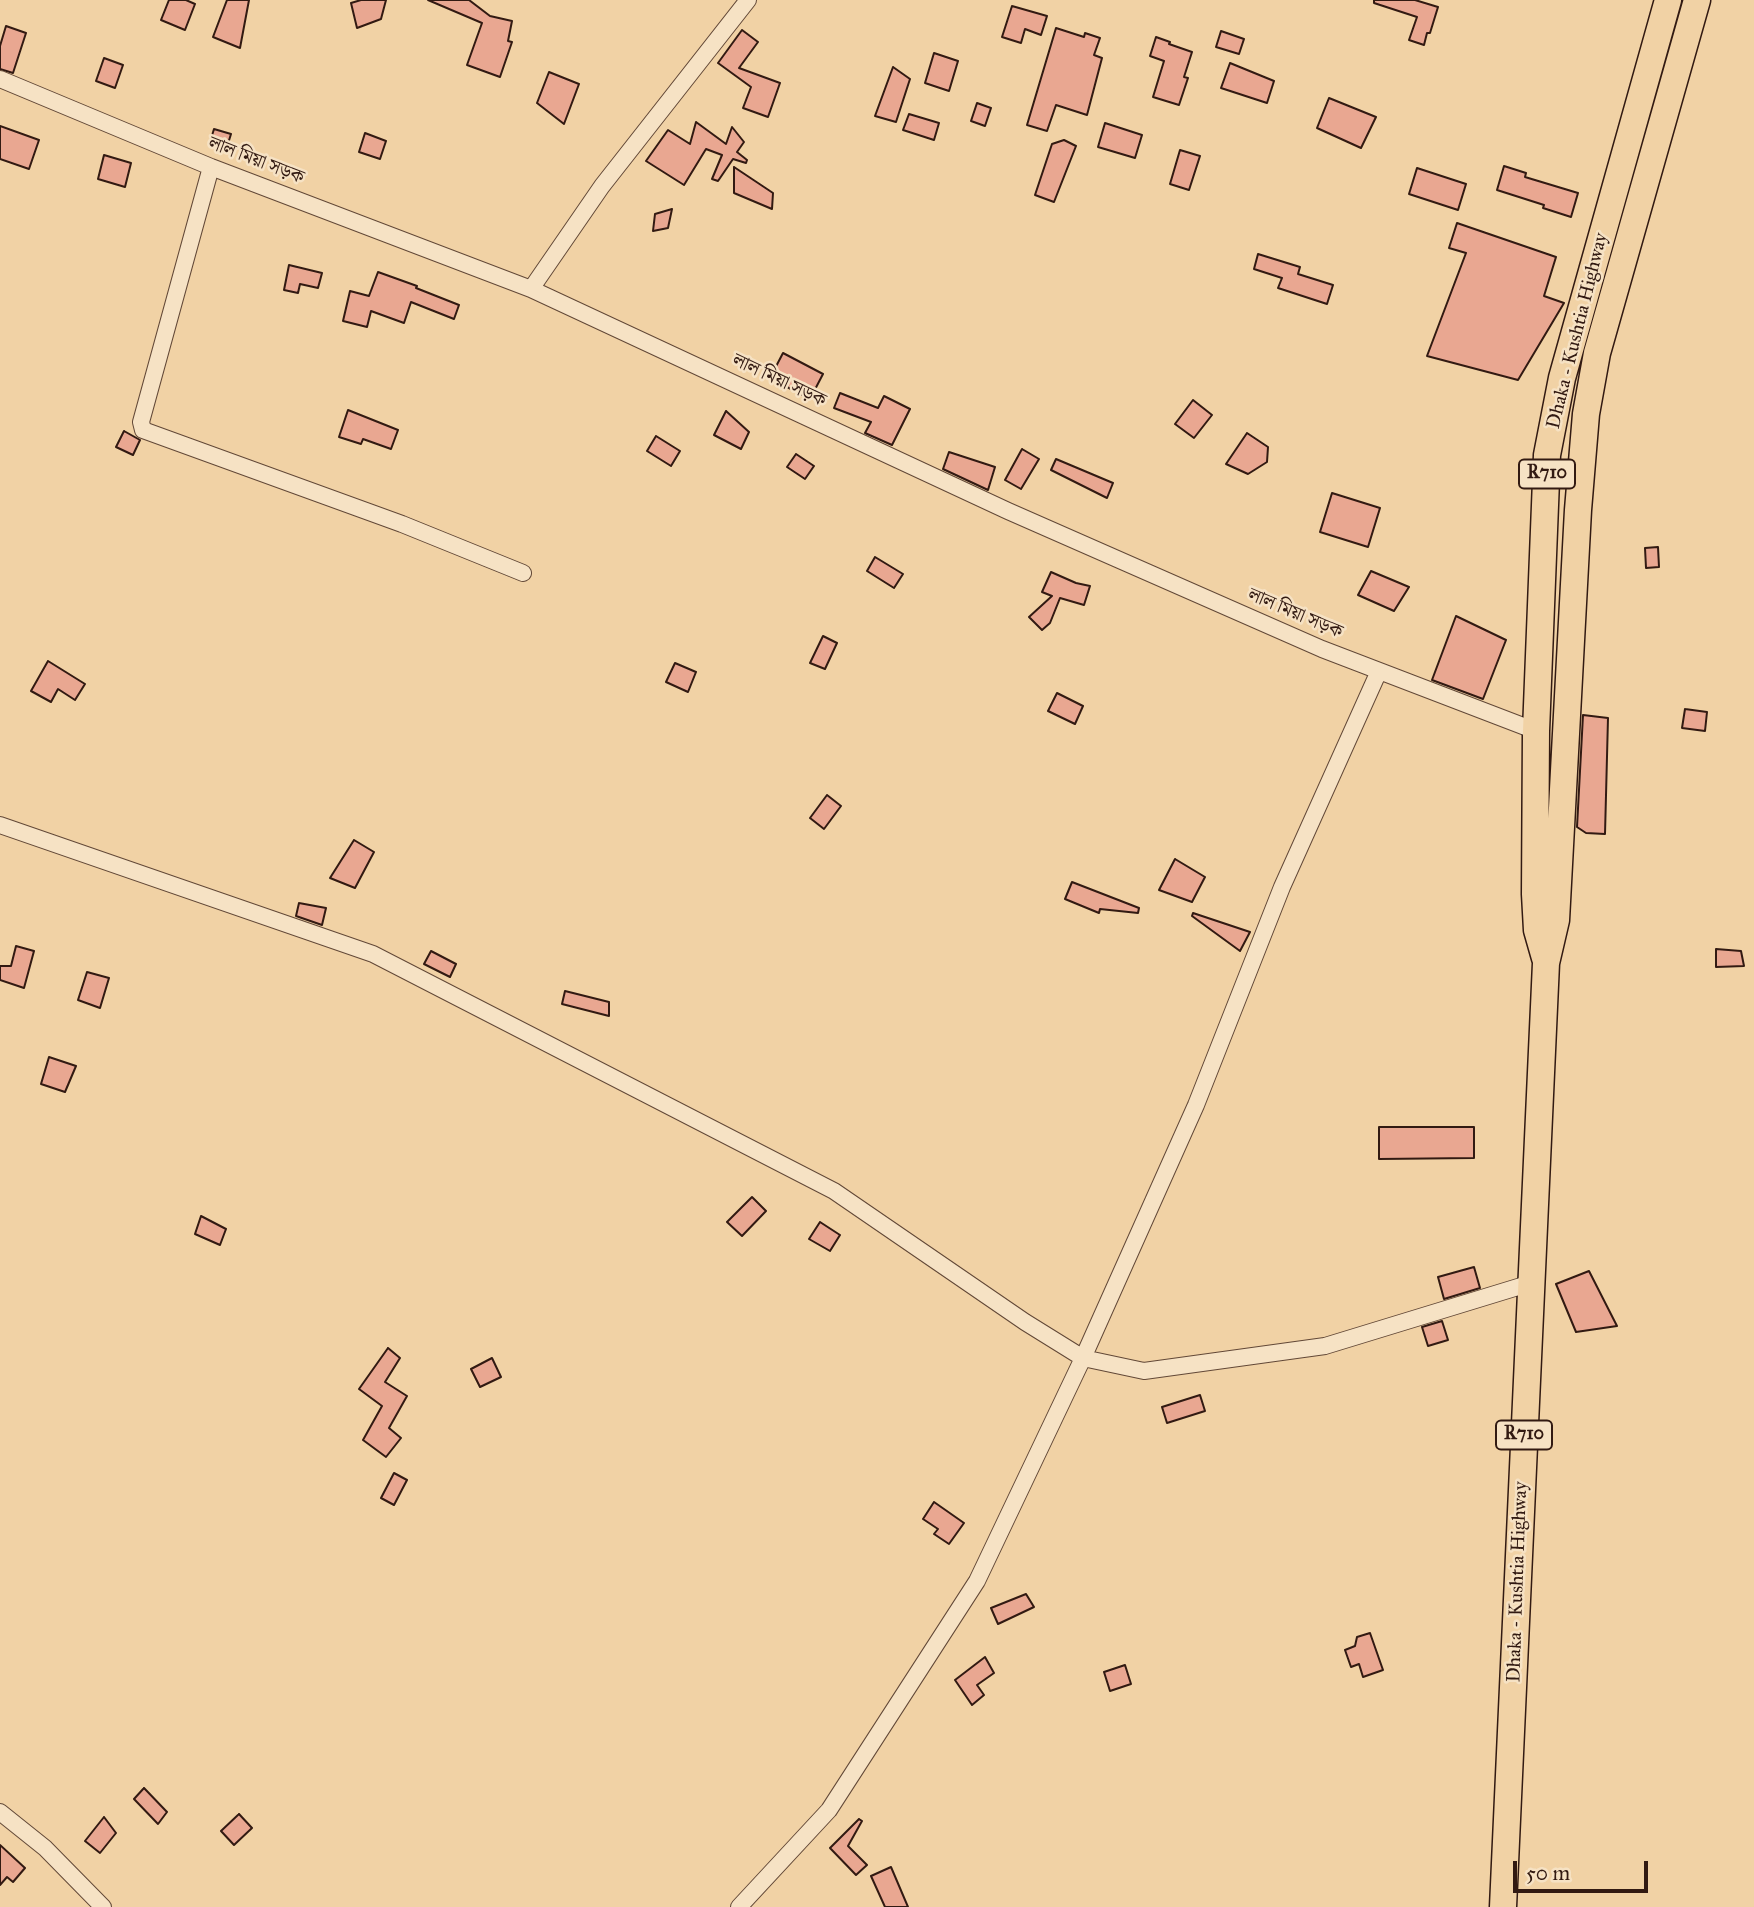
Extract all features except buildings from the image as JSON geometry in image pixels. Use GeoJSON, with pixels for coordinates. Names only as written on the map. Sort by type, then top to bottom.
{"type":"FeatureCollection","features":[{"type":"Feature","properties":{"kind":"main road","name":"Dhaka - Kushtia Highway"},"geometry":{"type":"LineString","coordinates":[[1546,963],[1535,912],[1536,731],[1547,455],[1562,378],[1668,0]]}},
{"type":"Feature","properties":{"kind":"main road","name":"Dhaka - Kushtia Highway"},"geometry":{"type":"LineString","coordinates":[[1503,1907],[1546,963],[1556,920],[1577,523],[1586,415],[1597,353],[1697,0]]}},
{"type":"Feature","properties":{"kind":"street"},"geometry":{"type":"LineString","coordinates":[[531,289],[602,186],[748,0]]}},
{"type":"Feature","properties":{"kind":"street","name":"লাল মিয়া সড়ক"},"geometry":{"type":"LineString","coordinates":[[0,79],[211,167],[531,289],[1008,510],[1309,644],[1536,731]]}},
{"type":"Feature","properties":{"kind":"street"},"geometry":{"type":"LineString","coordinates":[[211,167],[141,422],[143,430],[402,524],[523,573]]}},
{"type":"Feature","properties":{"kind":"street"},"geometry":{"type":"LineString","coordinates":[[739,1907],[829,1810],[977,1581],[1083,1358],[1196,1105],[1282,887],[1379,671]]}},
{"type":"Feature","properties":{"kind":"street"},"geometry":{"type":"LineString","coordinates":[[0,825],[373,954],[834,1191],[1025,1322],[1083,1358],[1144,1371],[1325,1346],[1531,1283]]}},
{"type":"Feature","properties":{"kind":"street"},"geometry":{"type":"LineString","coordinates":[[0,1812],[45,1848],[103,1907]]}}]}
